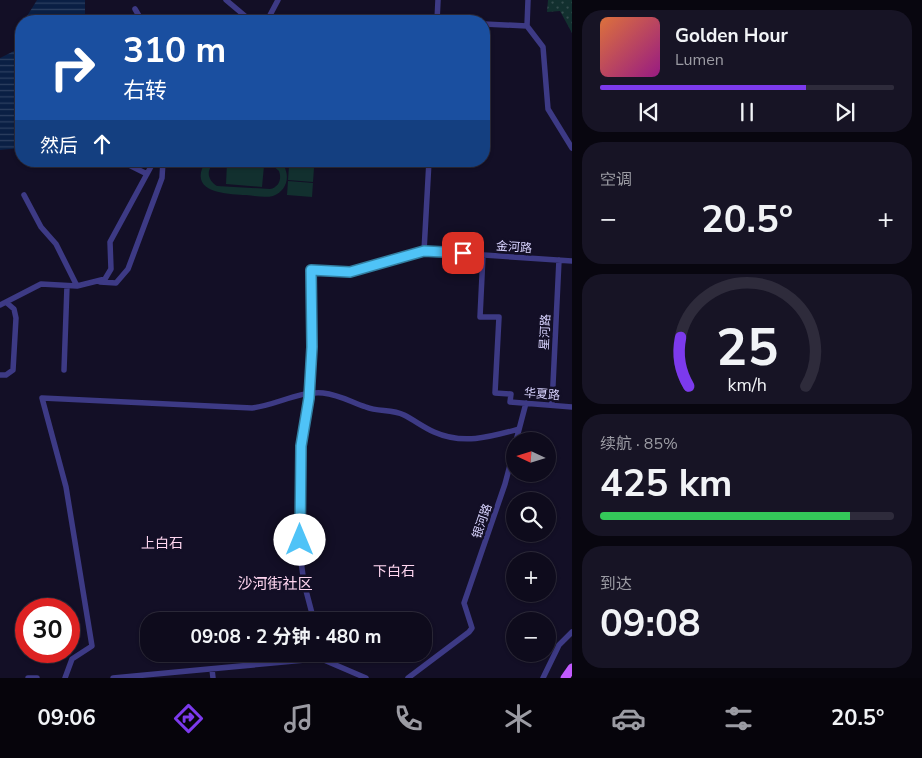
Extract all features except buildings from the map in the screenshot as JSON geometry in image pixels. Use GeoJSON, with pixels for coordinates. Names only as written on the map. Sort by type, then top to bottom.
{"type":"FeatureCollection","features":[{"type":"Feature","properties":{"kind":"main road"},"geometry":{"type":"LineString","coordinates":[[565,678],[572,668]]}},
{"type":"Feature","properties":{"kind":"street"},"geometry":{"type":"LineString","coordinates":[[226,0],[244,15]]}},
{"type":"Feature","properties":{"kind":"street"},"geometry":{"type":"LineString","coordinates":[[270,15],[278,0]]}},
{"type":"Feature","properties":{"kind":"street"},"geometry":{"type":"LineString","coordinates":[[437,15],[438,0]]}},
{"type":"Feature","properties":{"kind":"street"},"geometry":{"type":"LineString","coordinates":[[528,0],[527,26],[543,48],[548,109],[572,148]]}},
{"type":"Feature","properties":{"kind":"street"},"geometry":{"type":"LineString","coordinates":[[135,10],[138,15]]}},
{"type":"Feature","properties":{"kind":"street"},"geometry":{"type":"LineString","coordinates":[[490,24],[527,26]]}},
{"type":"Feature","properties":{"kind":"street"},"geometry":{"type":"LineString","coordinates":[[133,167],[147,174]]}},
{"type":"Feature","properties":{"kind":"street"},"geometry":{"type":"LineString","coordinates":[[100,282],[105,279],[111,269],[110,242],[151,167]]}},
{"type":"Feature","properties":{"kind":"street"},"geometry":{"type":"LineString","coordinates":[[3,304],[41,284],[77,286],[100,282],[116,283],[128,269],[162,178],[163,167]]}},
{"type":"Feature","properties":{"kind":"street"},"geometry":{"type":"LineString","coordinates":[[424,251],[429,167]]}},
{"type":"Feature","properties":{"kind":"street"},"geometry":{"type":"LineString","coordinates":[[24,195],[41,227],[56,244],[77,286]]}},
{"type":"Feature","properties":{"kind":"street","name":"金河路"},"geometry":{"type":"LineString","coordinates":[[309,394],[312,347],[311,270],[350,272],[424,251],[572,261]]}},
{"type":"Feature","properties":{"kind":"street","name":"华夏路"},"geometry":{"type":"LineString","coordinates":[[483,255],[480,317],[499,317],[494,393],[511,394],[510,402],[572,406]]}},
{"type":"Feature","properties":{"kind":"street","name":"星河路"},"geometry":{"type":"LineString","coordinates":[[552,405],[559,260]]}},
{"type":"Feature","properties":{"kind":"street"},"geometry":{"type":"LineString","coordinates":[[64,370],[67,286]]}},
{"type":"Feature","properties":{"kind":"street"},"geometry":{"type":"LineString","coordinates":[[0,375],[13,370],[16,318],[14,309],[3,304]]}},
{"type":"Feature","properties":{"kind":"street"},"geometry":{"type":"LineString","coordinates":[[309,394],[301,446],[300,554],[304,583],[312,612]]}},
{"type":"Feature","properties":{"kind":"street"},"geometry":{"type":"LineString","coordinates":[[65,678],[72,658],[92,646],[66,487],[42,398],[252,408],[309,394],[337,395],[369,408],[396,412],[432,431],[463,440],[479,439],[519,430],[526,403]]}},
{"type":"Feature","properties":{"kind":"street","name":"银河路"},"geometry":{"type":"LineString","coordinates":[[408,678],[469,632],[472,622],[464,603],[506,480]]}},
{"type":"Feature","properties":{"kind":"street"},"geometry":{"type":"LineString","coordinates":[[543,678],[559,645],[572,632]]}},
{"type":"Feature","properties":{"kind":"street"},"geometry":{"type":"LineString","coordinates":[[113,678],[273,662]]}},
{"type":"Feature","properties":{"kind":"street"},"geometry":{"type":"LineString","coordinates":[[333,662],[366,678]]}},
{"type":"Feature","properties":{"kind":"street"},"geometry":{"type":"LineString","coordinates":[[212,668],[213,678]]}},
{"type":"Feature","properties":{"kind":"street"},"geometry":{"type":"LineString","coordinates":[[28,678],[37,678]]}},
{"type":"Feature","properties":{"kind":"green space"},"geometry":{"type":"Polygon","coordinates":[[[548,0],[572,0],[572,33],[560,11],[547,12],[548,0]]]}},
{"type":"Feature","properties":{"kind":"green space"},"geometry":{"type":"Polygon","coordinates":[[[203,167],[211,167],[209,177],[217,186],[270,189],[279,182],[279,171],[274,167],[285,167],[287,180],[282,190],[278,193],[270,197],[260,197],[211,190],[201,180],[203,167]]]}},
{"type":"Feature","properties":{"kind":"green space"},"geometry":{"type":"Polygon","coordinates":[[[227,167],[264,167],[262,187],[226,184],[227,167]]]}},
{"type":"Feature","properties":{"kind":"green space"},"geometry":{"type":"Polygon","coordinates":[[[289,167],[314,168],[313,182],[288,180],[289,167]]]}},
{"type":"Feature","properties":{"kind":"green space"},"geometry":{"type":"Polygon","coordinates":[[[288,181],[313,183],[312,197],[287,195],[288,181]]]}},
{"type":"Feature","properties":{"kind":"water"},"geometry":{"type":"Polygon","coordinates":[[[37,0],[85,0],[85,15],[28,15],[37,0]]]}},
{"type":"Feature","properties":{"kind":"water"},"geometry":{"type":"Polygon","coordinates":[[[15,50],[15,149],[0,150],[0,58],[15,50]]]}},
{"type":"Feature","properties":{"kind":"district","name":"上白石"},"geometry":{"type":"Point","coordinates":[162,543]}},
{"type":"Feature","properties":{"kind":"district","name":"下白石"},"geometry":{"type":"Point","coordinates":[394,571]}},
{"type":"Feature","properties":{"kind":"district","name":"沙河街社区"},"geometry":{"type":"Point","coordinates":[275,584]}},
{"type":"Feature","properties":{"kind":"route"},"geometry":{"type":"LineString","coordinates":[[300,540],[300,461],[309,398],[312,347],[311,270],[350,272],[424,251],[463,253]]}}]}
